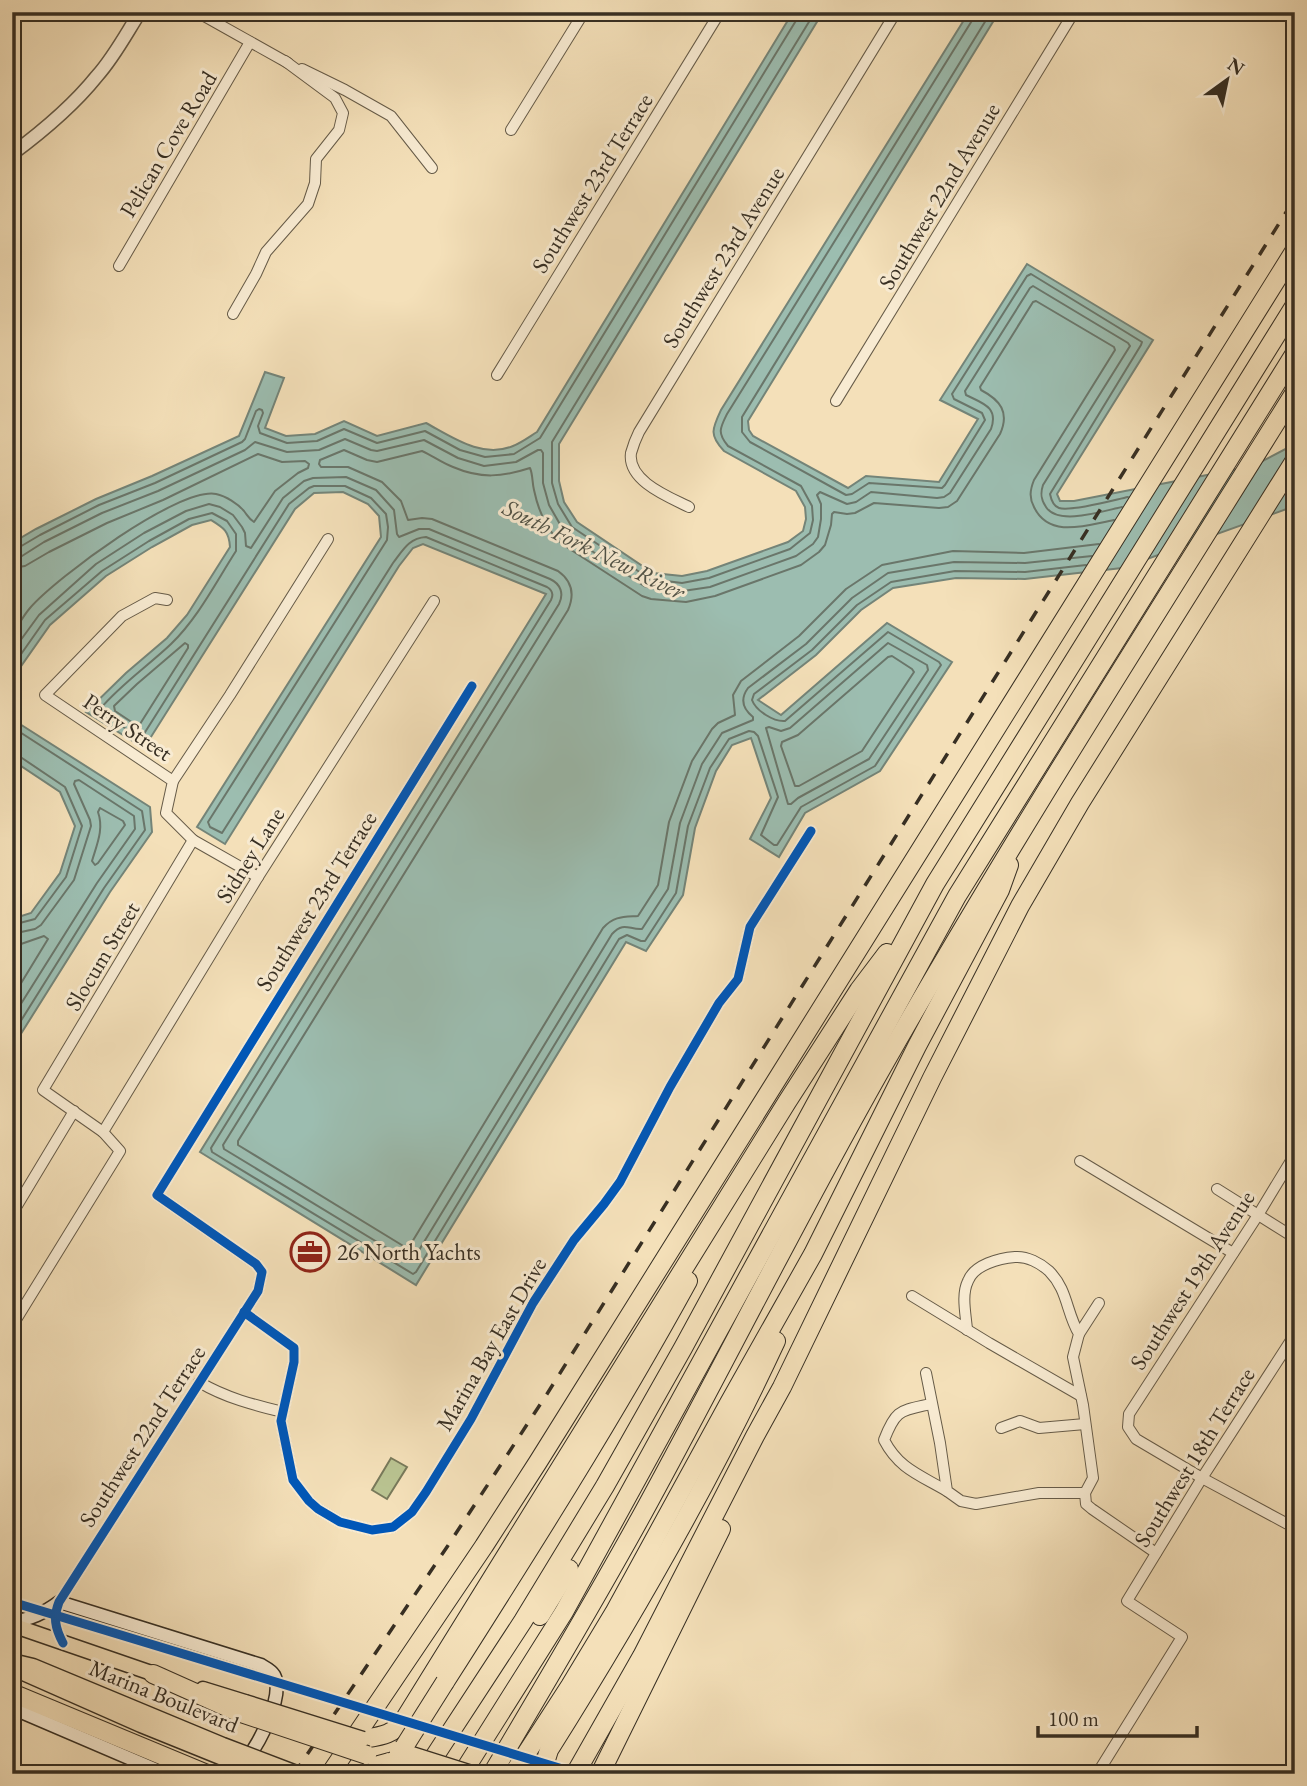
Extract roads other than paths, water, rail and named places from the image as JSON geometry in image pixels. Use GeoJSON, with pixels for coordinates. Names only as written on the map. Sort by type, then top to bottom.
{"type":"FeatureCollection","features":[{"type":"Feature","properties":{"kind":"highway"},"geometry":{"type":"LineString","coordinates":[[330,1774],[506,1513],[1295,250]]}},
{"type":"Feature","properties":{"kind":"highway"},"geometry":{"type":"LineString","coordinates":[[462,1774],[564,1612],[945,889],[1295,305]]}},
{"type":"Feature","properties":{"kind":"highway"},"geometry":{"type":"LineString","coordinates":[[368,1746],[390,1734],[404,1720],[859,990],[920,909],[945,889],[1295,327]]}},
{"type":"Feature","properties":{"kind":"highway"},"geometry":{"type":"LineString","coordinates":[[435,1774],[568,1571],[666,1398],[924,919],[1197,510],[1295,353]]}},
{"type":"Feature","properties":{"kind":"highway"},"geometry":{"type":"LineString","coordinates":[[492,1774],[600,1592],[809,1197],[884,1063],[980,912],[1000,890],[1022,829],[1295,392]]}},
{"type":"Feature","properties":{"kind":"highway"},"geometry":{"type":"LineString","coordinates":[[575,1774],[648,1645],[782,1387],[984,974],[1020,906],[1080,803],[1295,460]]}},
{"type":"Feature","properties":{"kind":"highway"},"geometry":{"type":"LineString","coordinates":[[423,1774],[523,1621],[612,1475],[920,909]]}},
{"type":"Feature","properties":{"kind":"highway"},"geometry":{"type":"LineString","coordinates":[[513,1774],[603,1632],[813,1254],[980,912]]}},
{"type":"Feature","properties":{"kind":"highway"},"geometry":{"type":"LineString","coordinates":[[372,1774],[379,1765],[391,1762],[539,1534],[649,1352],[753,1157]]}},
{"type":"Feature","properties":{"kind":"highway"},"geometry":{"type":"LineString","coordinates":[[544,1774],[549,1751],[640,1601],[718,1461],[778,1338],[813,1254]]}},
{"type":"Feature","properties":{"kind":"highway"},"geometry":{"type":"LineString","coordinates":[[600,1774],[766,1440],[782,1387]]}},
{"type":"Feature","properties":{"kind":"highway"},"geometry":{"type":"LineString","coordinates":[[153,1674],[241,1707],[368,1746],[391,1762],[429,1774]]}},
{"type":"Feature","properties":{"kind":"highway"},"geometry":{"type":"LineString","coordinates":[[12,1693],[204,1773]]}},
{"type":"Feature","properties":{"kind":"main road"},"geometry":{"type":"LineString","coordinates":[[12,154],[40,134],[98,76],[140,12]]}},
{"type":"Feature","properties":{"kind":"main road"},"geometry":{"type":"LineString","coordinates":[[59,1602],[261,1665],[271,1671],[275,1677],[275,1696],[270,1717],[244,1762],[231,1774]]}},
{"type":"Feature","properties":{"kind":"main road","name":"Southwest 22nd Terrace"},"geometry":{"type":"LineString","coordinates":[[12,1624],[45,1612],[59,1602]]}},
{"type":"Feature","properties":{"kind":"main road","name":"Marina Boulevard"},"geometry":{"type":"LineString","coordinates":[[12,1624],[153,1674]]}},
{"type":"Feature","properties":{"kind":"main road","name":"Marina Boulevard"},"geometry":{"type":"LineString","coordinates":[[12,1661],[33,1666],[299,1774]]}},
{"type":"Feature","properties":{"kind":"main road","name":"Marina Boulevard"},"geometry":{"type":"LineString","coordinates":[[12,1668],[141,1725],[262,1774]]}},
{"type":"Feature","properties":{"kind":"main road"},"geometry":{"type":"LineString","coordinates":[[12,1708],[166,1774]]}},
{"type":"Feature","properties":{"kind":"main road"},"geometry":{"type":"LineString","coordinates":[[391,1762],[475,1774]]}},
{"type":"Feature","properties":{"kind":"street"},"geometry":{"type":"LineString","coordinates":[[197,12],[390,116],[432,168]]}},
{"type":"Feature","properties":{"kind":"street"},"geometry":{"type":"LineString","coordinates":[[511,130],[584,12]]}},
{"type":"Feature","properties":{"kind":"street","name":"Southwest 23rd Terrace"},"geometry":{"type":"LineString","coordinates":[[497,375],[720,12]]}},
{"type":"Feature","properties":{"kind":"street","name":"Southwest 23rd Avenue"},"geometry":{"type":"LineString","coordinates":[[689,507],[651,488],[635,472],[631,455],[639,432],[896,12]]}},
{"type":"Feature","properties":{"kind":"street","name":"Southwest 22nd Avenue"},"geometry":{"type":"LineString","coordinates":[[836,401],[1074,12]]}},
{"type":"Feature","properties":{"kind":"street","name":"Pelican Cove Road"},"geometry":{"type":"LineString","coordinates":[[118,265],[250,42]]}},
{"type":"Feature","properties":{"kind":"street"},"geometry":{"type":"LineString","coordinates":[[233,314],[266,251],[308,204],[315,183],[316,159],[339,131],[343,113],[334,98],[285,61]]}},
{"type":"Feature","properties":{"kind":"street"},"geometry":{"type":"LineString","coordinates":[[173,780],[328,539]]}},
{"type":"Feature","properties":{"kind":"street","name":"Perry Street"},"geometry":{"type":"LineString","coordinates":[[167,600],[155,598],[122,616],[45,695],[173,780],[166,813],[193,840],[258,877]]}},
{"type":"Feature","properties":{"kind":"street","name":"Sidney Lane"},"geometry":{"type":"LineString","coordinates":[[103,1132],[258,877],[435,601]]}},
{"type":"Feature","properties":{"kind":"street","name":"Southwest 23rd Terrace"},"geometry":{"type":"LineString","coordinates":[[258,1291],[262,1272],[256,1264],[157,1195],[472,686]]}},
{"type":"Feature","properties":{"kind":"street","name":"Marina Bay East Drive"},"geometry":{"type":"LineString","coordinates":[[244,1312],[294,1348],[294,1362],[281,1421],[293,1480],[309,1501],[340,1522],[372,1530],[393,1527],[412,1512],[471,1419],[533,1303],[573,1240],[620,1182],[670,1087],[719,1003],[738,979],[750,928],[811,831]]}},
{"type":"Feature","properties":{"kind":"street","name":"Slocum Street"},"geometry":{"type":"LineString","coordinates":[[74,1111],[43,1090],[193,840]]}},
{"type":"Feature","properties":{"kind":"street"},"geometry":{"type":"LineString","coordinates":[[12,1214],[74,1111],[103,1132],[120,1151],[12,1326]]}},
{"type":"Feature","properties":{"kind":"street","name":"Southwest 19th Avenue"},"geometry":{"type":"LineString","coordinates":[[1202,1478],[1136,1439],[1128,1427],[1129,1414],[1295,1154]]}},
{"type":"Feature","properties":{"kind":"street"},"geometry":{"type":"LineString","coordinates":[[1080,1161],[1233,1253]]}},
{"type":"Feature","properties":{"kind":"street"},"geometry":{"type":"LineString","coordinates":[[1217,1189],[1295,1238]]}},
{"type":"Feature","properties":{"kind":"street"},"geometry":{"type":"LineString","coordinates":[[967,1330],[964,1300],[967,1281],[978,1268],[1015,1257],[1041,1264],[1062,1286],[1072,1321],[1079,1334]]}},
{"type":"Feature","properties":{"kind":"street","name":"Southwest 22nd Terrace"},"geometry":{"type":"LineString","coordinates":[[59,1602],[258,1291]]}},
{"type":"Feature","properties":{"kind":"street"},"geometry":{"type":"LineString","coordinates":[[912,1296],[1081,1396]]}},
{"type":"Feature","properties":{"kind":"street"},"geometry":{"type":"LineString","coordinates":[[1099,1303],[1079,1334],[1073,1357],[1093,1478],[1085,1493],[1086,1504],[1156,1553]]}},
{"type":"Feature","properties":{"kind":"street","name":"Southwest 18th Terrace"},"geometry":{"type":"LineString","coordinates":[[1097,1774],[1182,1637],[1127,1601],[1295,1334]]}},
{"type":"Feature","properties":{"kind":"street"},"geometry":{"type":"LineString","coordinates":[[926,1373],[947,1491]]}},
{"type":"Feature","properties":{"kind":"street"},"geometry":{"type":"LineString","coordinates":[[200,1382],[242,1402],[283,1412]]}},
{"type":"Feature","properties":{"kind":"street"},"geometry":{"type":"LineString","coordinates":[[932,1404],[901,1411],[891,1421],[884,1440],[891,1454],[902,1465],[961,1501],[976,1504],[1039,1493],[1085,1493]]}},
{"type":"Feature","properties":{"kind":"street"},"geometry":{"type":"LineString","coordinates":[[1001,1428],[1020,1422],[1039,1428],[1085,1424]]}},
{"type":"Feature","properties":{"kind":"street"},"geometry":{"type":"LineString","coordinates":[[1202,1478],[1295,1528]]}},
{"type":"Feature","properties":{"kind":"street"},"geometry":{"type":"LineString","coordinates":[[59,1602],[55,1623],[63,1643]]}},
{"type":"Feature","properties":{"kind":"water","name":"South Fork New River"},"geometry":{"type":"Polygon","coordinates":[[[793,12],[823,12],[559,444],[559,481],[564,502],[577,522],[653,573],[682,576],[707,571],[788,542],[803,531],[805,507],[796,491],[724,451],[714,436],[716,422],[969,12],[999,12],[748,421],[749,430],[753,436],[848,488],[866,476],[939,482],[978,419],[940,400],[1027,264],[1153,340],[1057,494],[1060,501],[1074,501],[1253,466],[1295,444],[1295,506],[1122,568],[1025,579],[956,578],[893,588],[861,610],[816,655],[758,700],[781,715],[887,623],[952,662],[880,771],[805,813],[779,857],[750,839],[771,798],[751,738],[732,745],[716,771],[695,828],[683,895],[646,951],[626,942],[416,1285],[200,1152],[546,594],[423,544],[413,548],[399,566],[225,844],[197,827],[381,537],[379,516],[368,504],[343,492],[314,493],[295,509],[144,748],[86,712],[167,638],[187,615],[230,547],[227,534],[211,520],[192,525],[106,576],[50,625],[12,679],[12,543],[96,499],[239,436],[265,372],[284,378],[265,428],[286,436],[315,434],[344,421],[377,436],[426,423],[468,445],[490,450],[513,446],[537,432],[793,12]]]}},
{"type":"Feature","properties":{"kind":"water"},"geometry":{"type":"Polygon","coordinates":[[[12,719],[150,807],[152,832],[110,892],[12,1048],[12,919],[31,913],[60,873],[75,826],[60,792],[12,760],[12,719]]]}},
{"type":"Feature","properties":{"kind":"railway"},"geometry":{"type":"LineString","coordinates":[[294,1774],[547,1394],[1295,198]]}},
{"type":"Feature","properties":{"kind":"place","name":"26 North Yachts"},"geometry":{"type":"Point","coordinates":[310,1252]}}]}
